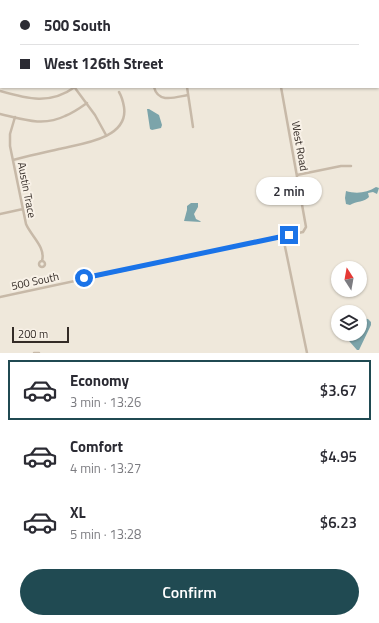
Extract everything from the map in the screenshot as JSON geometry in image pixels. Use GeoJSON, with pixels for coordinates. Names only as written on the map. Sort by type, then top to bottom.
{"type":"FeatureCollection","features":[{"type":"Feature","properties":{"kind":"street"},"geometry":{"type":"LineString","coordinates":[[0,91],[27,98],[45,99],[60,96],[73,88]]}},
{"type":"Feature","properties":{"kind":"street"},"geometry":{"type":"LineString","coordinates":[[76,88],[87,103],[106,135]]}},
{"type":"Feature","properties":{"kind":"street"},"geometry":{"type":"LineString","coordinates":[[154,88],[158,95],[164,98],[188,95]]}},
{"type":"Feature","properties":{"kind":"street"},"geometry":{"type":"LineString","coordinates":[[187,88],[189,110],[193,127]]}},
{"type":"Feature","properties":{"kind":"street","name":"West Road"},"geometry":{"type":"LineString","coordinates":[[282,88],[306,227],[305,231]]}},
{"type":"Feature","properties":{"kind":"street"},"geometry":{"type":"LineString","coordinates":[[13,160],[94,141],[116,129],[123,119],[124,109],[122,96],[119,92]]}},
{"type":"Feature","properties":{"kind":"street"},"geometry":{"type":"LineString","coordinates":[[0,114],[38,122],[54,120],[67,116],[87,103]]}},
{"type":"Feature","properties":{"kind":"street","name":"Austin Trace"},"geometry":{"type":"LineString","coordinates":[[15,117],[10,138],[13,160],[28,230],[43,252],[42,261]]}},
{"type":"Feature","properties":{"kind":"street"},"geometry":{"type":"LineString","coordinates":[[297,174],[341,166],[351,166]]}},
{"type":"Feature","properties":{"kind":"street"},"geometry":{"type":"LineString","coordinates":[[0,214],[23,209]]}},
{"type":"Feature","properties":{"kind":"street","name":"500 South"},"geometry":{"type":"LineString","coordinates":[[0,297],[283,237],[305,231]]}},
{"type":"Feature","properties":{"kind":"street"},"geometry":{"type":"LineString","coordinates":[[283,237],[307,353]]}},
{"type":"Feature","properties":{"kind":"street"},"geometry":{"type":"LineString","coordinates":[[34,353],[39,353]]}},
{"type":"Feature","properties":{"kind":"water"},"geometry":{"type":"Polygon","coordinates":[[[147,109],[159,115],[162,125],[161,128],[150,129],[147,109]]]}},
{"type":"Feature","properties":{"kind":"water"},"geometry":{"type":"Polygon","coordinates":[[[376,187],[379,188],[377,194],[373,192],[368,193],[369,197],[365,200],[350,205],[346,204],[346,191],[369,191],[376,187]]]}},
{"type":"Feature","properties":{"kind":"water"},"geometry":{"type":"Polygon","coordinates":[[[191,203],[198,203],[198,207],[194,214],[196,219],[201,222],[184,221],[187,206],[191,203]]]}},
{"type":"Feature","properties":{"kind":"water"},"geometry":{"type":"Polygon","coordinates":[[[367,319],[371,322],[367,333],[367,319]]]}},
{"type":"Feature","properties":{"kind":"water"},"geometry":{"type":"Polygon","coordinates":[[[349,341],[363,341],[359,350],[357,350],[349,341]]]}},
{"type":"Feature","properties":{"kind":"route"},"geometry":{"type":"LineString","coordinates":[[84,278],[289,235]]}}]}
